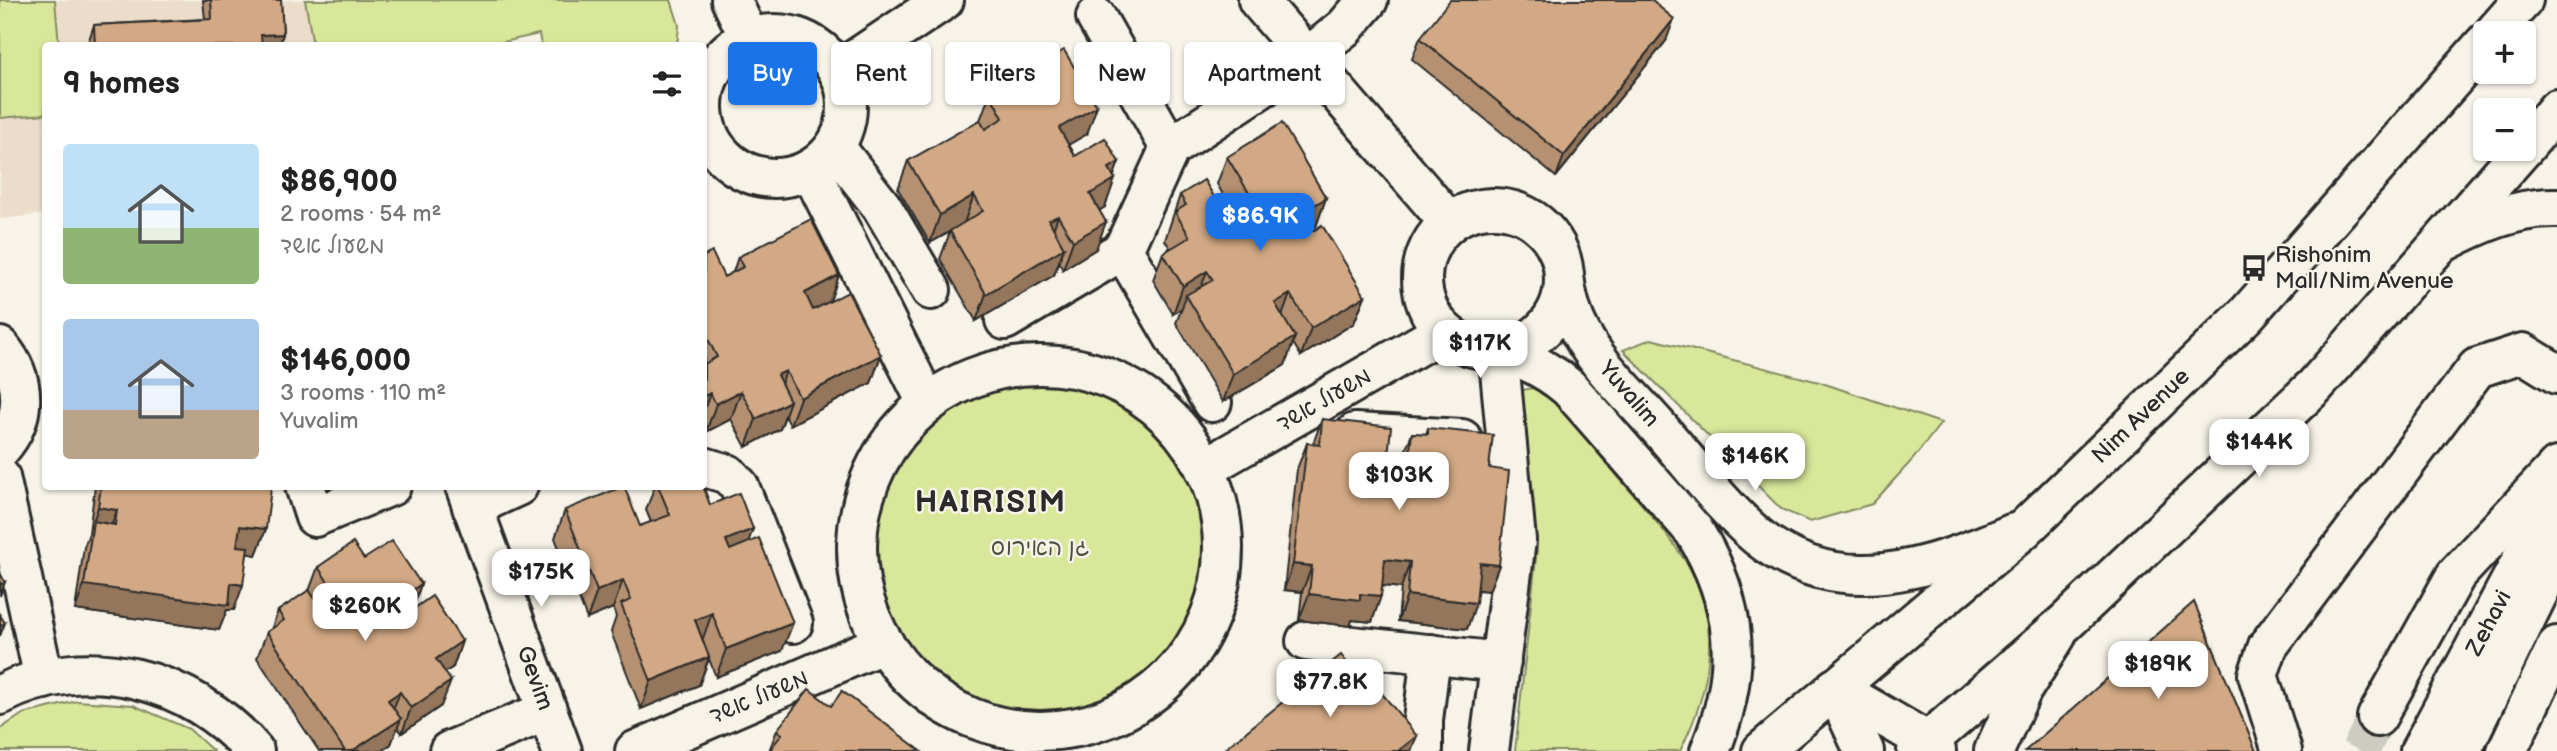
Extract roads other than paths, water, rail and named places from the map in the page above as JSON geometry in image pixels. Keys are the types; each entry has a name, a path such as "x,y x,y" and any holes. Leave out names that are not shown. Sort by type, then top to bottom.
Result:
{"street":[{"path":"731,0 750,39"},
{"path":"881,42 944,0"},
{"path":"1258,0 1293,42"},
{"path":"1327,42 1345,27 1368,0"},
{"path":"2504,21 2521,1"},
{"path":"1096,17 1170,148"},
{"path":"707,86 723,57 750,39 773,34 796,37 816,47 831,63"},
{"name":"Nim Avenue","path":"1762,751 2023,530 2246,315 2473,57"},
{"path":"1345,102 1449,222"},
{"path":"708,144 735,165 755,175 779,178 822,158 844,126 847,105"},
{"path":"1005,320 1123,250 1170,148 1235,105"},
{"path":"2536,133 2557,109"},
{"path":"822,158 882,207 931,290"},
{"path":"822,158 927,403"},
{"path":"1835,688 1927,748 2066,622 2315,386 2512,161"},
{"path":"1479,208 1502,208 1523,214 1549,235 1560,254 1564,276 1561,299 1552,319 1528,342 1499,350 1472,348 1444,331 1430,314 1422,294 1422,271 1428,248 1449,222 1479,208"},
{"path":"2442,243 2474,226 2502,216 2557,208"},
{"path":"1123,250 1212,402"},
{"name":"Yuvalim","path":"1564,276 1575,322 1595,355 1735,515 1780,552 1803,564 1826,571 1875,574 1950,559 2023,530"},
{"name":"משעול אשד","path":"1205,468 1444,331"},
{"path":"1489,751 1516,540 1499,350"},
{"name":"Yuvalim","path":"1499,350 1524,358 1569,388 1694,531 1708,553 1726,601 1733,652 1727,704 1710,751"},
{"path":"2282,751 2258,675 2268,646 2477,368 2523,352 2557,373"},
{"path":"0,449 15,429 19,418 21,361"},
{"path":"1032,364 1052,365 1091,372 1118,382 1143,396 1165,414 1184,435 1212,484 1223,540 1222,570 1215,600 1191,652 1173,674 1152,693 1104,720 1076,728 1047,732 1018,730 988,724 961,714 936,700 905,671 884,643 868,612 860,584 858,525 864,496 874,469 906,422 927,403 976,375 1032,364"},
{"path":"1356,433 1506,442"},
{"path":"2377,717 2456,575 2557,467"},
{"path":"707,468 729,474 739,486 793,623"},
{"path":"0,477 44,679"},
{"path":"306,490 315,517 381,490"},
{"path":"468,497 500,490"},
{"name":"Zehavi","path":"2420,751 2557,495"},
{"name":"Gevim","path":"468,497 553,740"},
{"path":"2461,751 2557,555"},
{"path":"1994,751 2022,690 2066,622"},
{"path":"1306,641 1501,662"},
{"name":"משעול אשד","path":"635,751 884,643"},
{"path":"2507,751 2557,646"},
{"path":"1423,751 1423,720 1432,654"},
{"path":"0,695 44,679 67,675 104,674 140,679 163,686 206,707 254,751"},
{"path":"1835,688 1864,751"},
{"path":"449,751 553,740"}],"tunnel":[{"path":"2360,751 2377,717"}],"place":[{"name":"Rishonim Mall/Nim Avenue","path":"2254,268"}],"district":[{"name":"HAIRISIM","path":"991,503"}],"park label":[{"name":"גן האירוס","path":"1040,548"}]}
